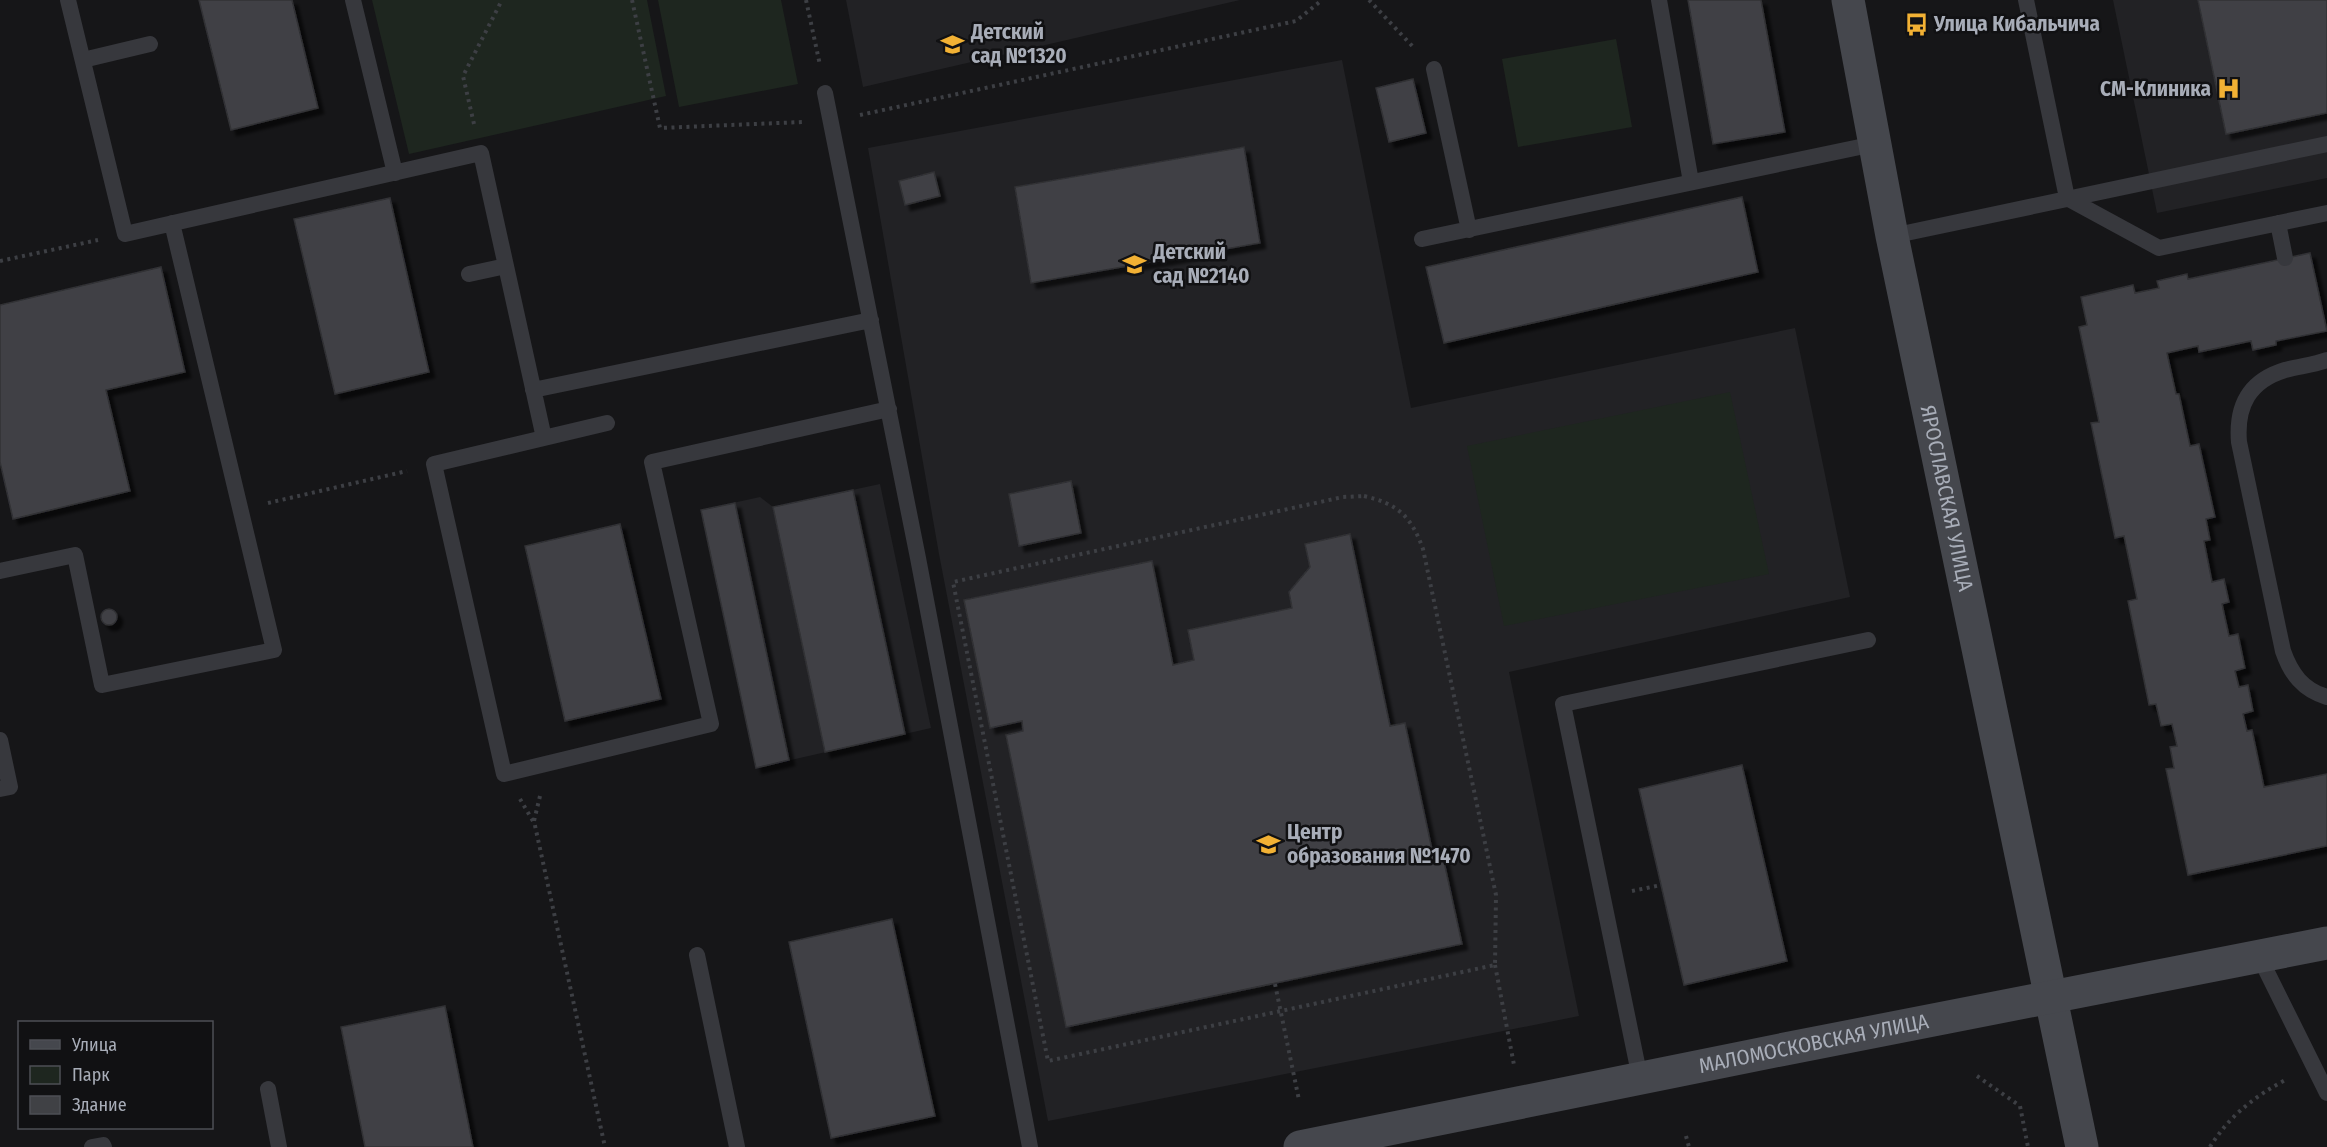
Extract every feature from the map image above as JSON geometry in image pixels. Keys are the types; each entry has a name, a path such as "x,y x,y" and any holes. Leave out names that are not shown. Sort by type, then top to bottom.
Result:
{"street":[{"name":"ЯРОСЛАВСКАЯ УЛИЦА","path":"1848,0 1892,236 2082,1147"},
{"name":"МАЛОМОСКОВСКАЯ УЛИЦА","path":"1300,1147 2327,943"}],"lane":[{"path":"68,0 125,234 481,153 544,438"},
{"path":"353,0 395,173"},
{"path":"1659,0 1692,182"},
{"path":"2026,0 2067,198 2159,248 2327,213"},
{"path":"83,60 150,44"},
{"path":"1434,69 1469,230"},
{"path":"825,93 889,409 1030,1147"},
{"path":"1422,239 1874,144"},
{"path":"1892,236 2327,144"},
{"path":"0,571 75,555 102,685 274,650 172,223"},
{"path":"2278,224 2285,258"},
{"path":"469,274 506,266"},
{"path":"533,390 871,320"},
{"path":"2327,360 2286,369 2268,376 2253,388 2243,404 2238,423 2239,442 2283,651 2289,669 2301,684 2327,697"},
{"path":"608,423 434,465 504,774 711,724 652,462 889,409"},
{"path":"1640,1078 1563,704 1868,640"},
{"path":"0,740 10,787 0,789"},
{"path":"697,955 737,1147"},
{"path":"2259,956 2320,1073 2327,1093"},
{"path":"268,1089 279,1147"},
{"path":"92,1147 104,1145 104,1147"}],"path":[{"path":"481,153 463,75 502,0"},
{"path":"632,0 660,128 831,121 1296,21 1322,0"},
{"path":"807,0 825,93"},
{"path":"1369,0 1434,69"},
{"path":"0,261 125,234"},
{"path":"241,509 434,465"},
{"path":"1495,965 1048,1061 953,582 1343,497 1364,496 1385,501 1403,512 1416,529 1423,549 1496,895 1495,965 1522,1102"},
{"path":"549,763 534,821 604,1147"},
{"path":"1275,984 1299,1101"},
{"path":"2210,1147 2226,1124 2254,1098 2320,1073"},
{"path":"1977,1076 2020,1106 2028,1147"},
{"path":"1686,1136 1689,1147"}],"shaded area":[{"name":"Детский сад №1320","path":"846,0 1240,0 863,87"},
{"name":"СМ-Клиника","path":"2113,0 2327,0 2327,178 2157,213"},
{"name":"Центр образования №1470","path":"1342,60 1411,408 1795,328 1850,597 1509,672 1579,1016 1048,1121 939,554 868,148"},
{"path":"880,484 931,728 756,768 701,510 760,497 773,507"}],"green space":[{"path":"372,0 647,0 666,96 409,154"},
{"path":"658,0 781,0 798,84 679,107"},
{"path":"1616,39 1632,127 1518,147 1502,59"},
{"path":"1730,392 1769,574 1504,626 1467,446"}],"building":[{"path":"199,0 292,0 318,108 231,130"},
{"path":"1688,0 1761,0 1785,132 1713,144"},
{"path":"2198,0 2327,0 2327,113 2226,134"},
{"path":"1413,79 1426,133 1389,142 1376,88"},
{"path":"1244,147 1260,243 1031,283 1015,187"},
{"path":"934,172 940,196 905,205 899,181"},
{"path":"1742,197 1758,272 1444,343 1426,267"},
{"path":"390,198 429,372 335,394 294,219"},
{"path":"2310,253 2327,331 2276,341 2276,345 2253,350 2251,341 2199,352 2198,346 2167,353 2176,394 2179,394 2190,446 2199,444 2215,517 2206,519 2210,540 2204,541 2212,582 2224,579 2229,602 2222,604 2229,636 2238,634 2245,668 2235,671 2239,687 2248,685 2253,711 2243,714 2247,731 2252,730 2264,787 2327,774 2327,846 2188,875 2166,769 2174,768 2170,747 2177,746 2172,724 2161,726 2156,704 2149,705 2128,601 2137,599 2124,536 2115,538 2091,423 2099,422 2079,327 2087,325 2081,297 2133,285 2135,293 2159,288 2157,281 2187,274 2188,279"},
{"path":"161,267 185,372 106,390 130,491 13,519 0,462 0,305"},
{"path":"1071,481 1081,533 1019,546 1009,494"},
{"path":"853,490 905,734 825,752 773,507"},
{"path":"735,503 789,760 756,768 701,510"},
{"path":"620,524 661,699 565,721 525,546"},
{"path":"1350,534 1390,726 1405,723 1434,859 1443,857 1462,944 1066,1027 1006,735 1023,731 1022,721 990,728 964,600 1152,561 1173,665 1194,660 1188,630 1292,608 1289,592 1310,567 1305,544"},
{"path":"109,609 115,611 117,617 115,623 109,625 103,623 101,617 103,611"},
{"path":"1742,765 1787,961 1684,985 1639,789"},
{"path":"892,919 935,1116 831,1138 789,942"},
{"path":"445,1006 473,1147 365,1147 341,1027"}],"place":[{"name":"Улица Кибальчича","path":"1916,24"},
{"name":"Детский сад №1320","path":"953,44"},
{"name":"СМ-Клиника","path":"2229,89"},
{"name":"Детский сад №2140","path":"1135,264"},
{"name":"Центр образования №1470","path":"1269,844"}]}
